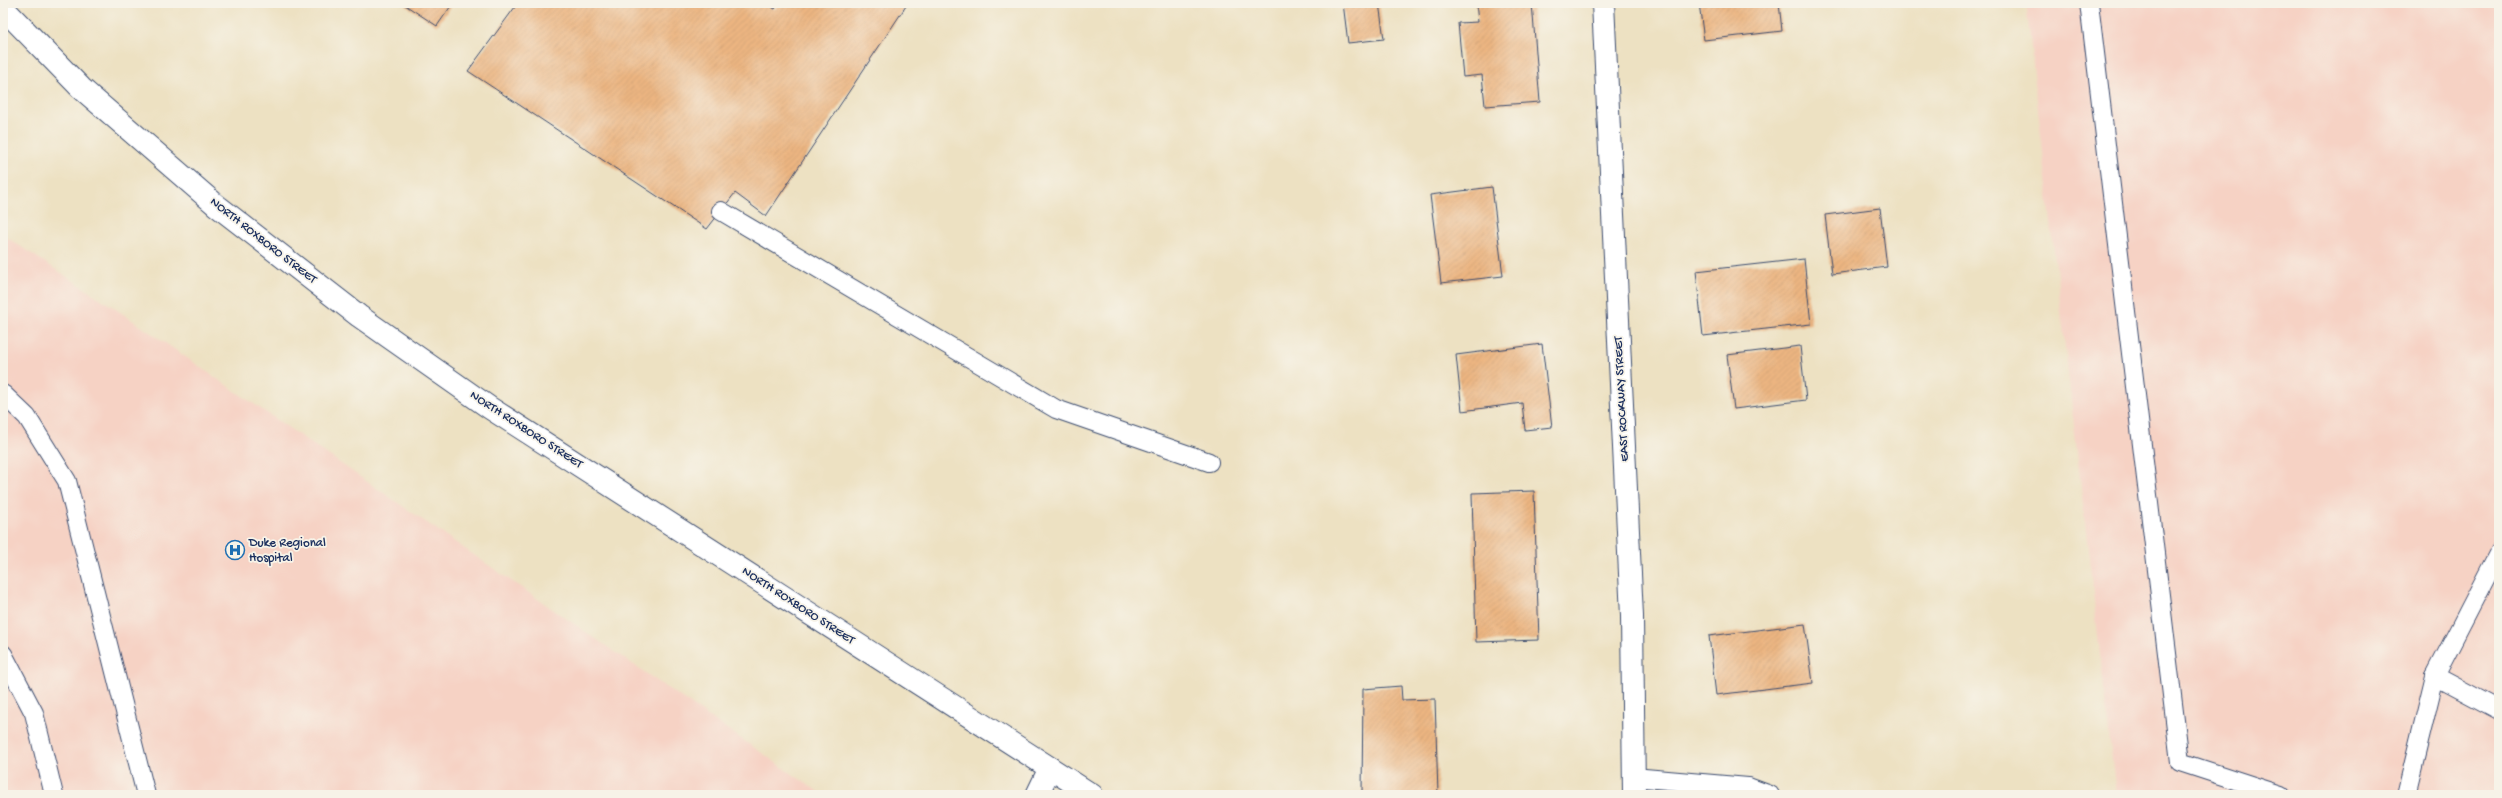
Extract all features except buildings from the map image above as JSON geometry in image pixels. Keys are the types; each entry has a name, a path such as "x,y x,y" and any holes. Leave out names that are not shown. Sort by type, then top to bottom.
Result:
{"main road":[{"name":"EAST ROCKWAY STREET","path":"1603,3 1632,608 1634,786"},
{"name":"NORTH ROXBORO STREET","path":"3,8 82,88 216,205 359,316 496,412 1092,795"},
{"path":"1037,795 1050,768"}],"lane":[{"path":"2089,3 2180,762 2281,795"},
{"path":"721,211 1056,409 1210,462"},
{"path":"3,394 27,417 67,481 146,795"},
{"path":"2406,795 2435,676 2499,552"},
{"path":"3,654 34,713 54,795"},
{"path":"2435,676 2499,710"},
{"path":"1634,786 1748,791 1770,795"}],"shaded area":[{"path":"2026,3 2499,3 2499,795 2116,795"},
{"name":"Duke Regional Hospital","path":"3,235 110,305 823,795 3,795"}],"place":[{"name":"Duke Regional Hospital","path":"235,550"}]}
